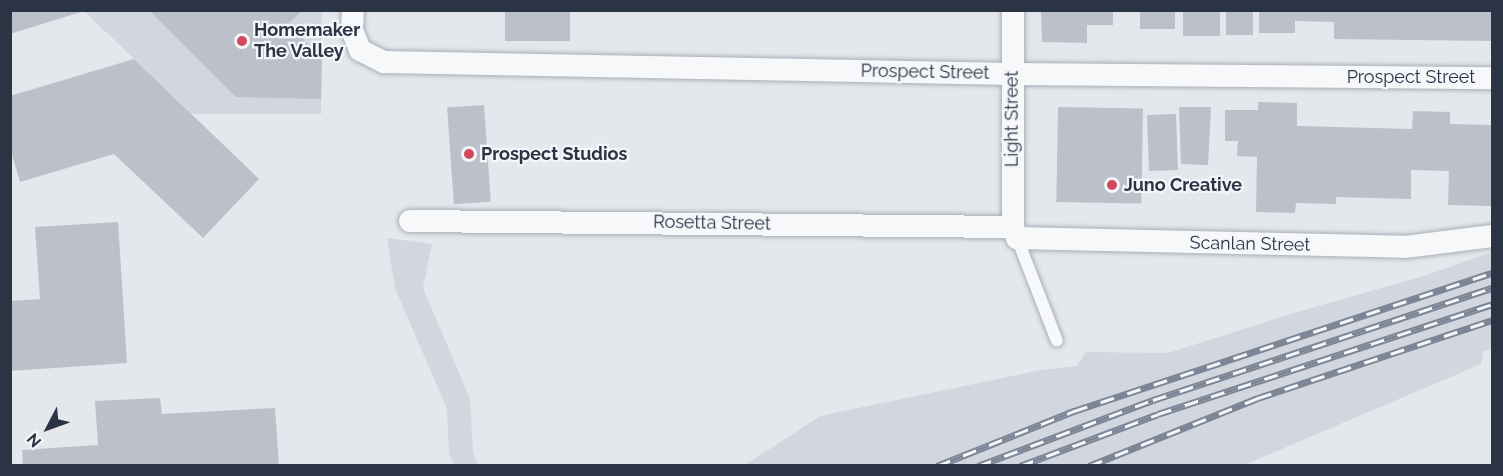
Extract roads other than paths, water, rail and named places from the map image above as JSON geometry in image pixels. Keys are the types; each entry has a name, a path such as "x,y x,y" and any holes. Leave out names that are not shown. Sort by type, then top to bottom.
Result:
{"street":[{"name":"Prospect Street","path":"353,10 352,30 360,51 384,62 1012,74 1492,78"},
{"name":"Light Street","path":"1013,10 1015,233"},
{"name":"Rosetta Street","path":"410,221 1015,233"},
{"name":"Scanlan Street","path":"1015,233 1405,248 1492,236"}],"lane":[{"path":"1015,233 1057,341"}],"railway":[{"path":"937,466 1074,411 1492,273"},
{"path":"978,466 1153,400 1492,288"},
{"path":"1020,466 1158,414 1492,304"},
{"path":"1089,466 1258,398 1492,320"}],"place":[{"name":"Homemaker The Valley","path":"242,41"},
{"name":"Prospect Studios","path":"469,154"},
{"name":"Juno Creative","path":"1112,185"}]}
